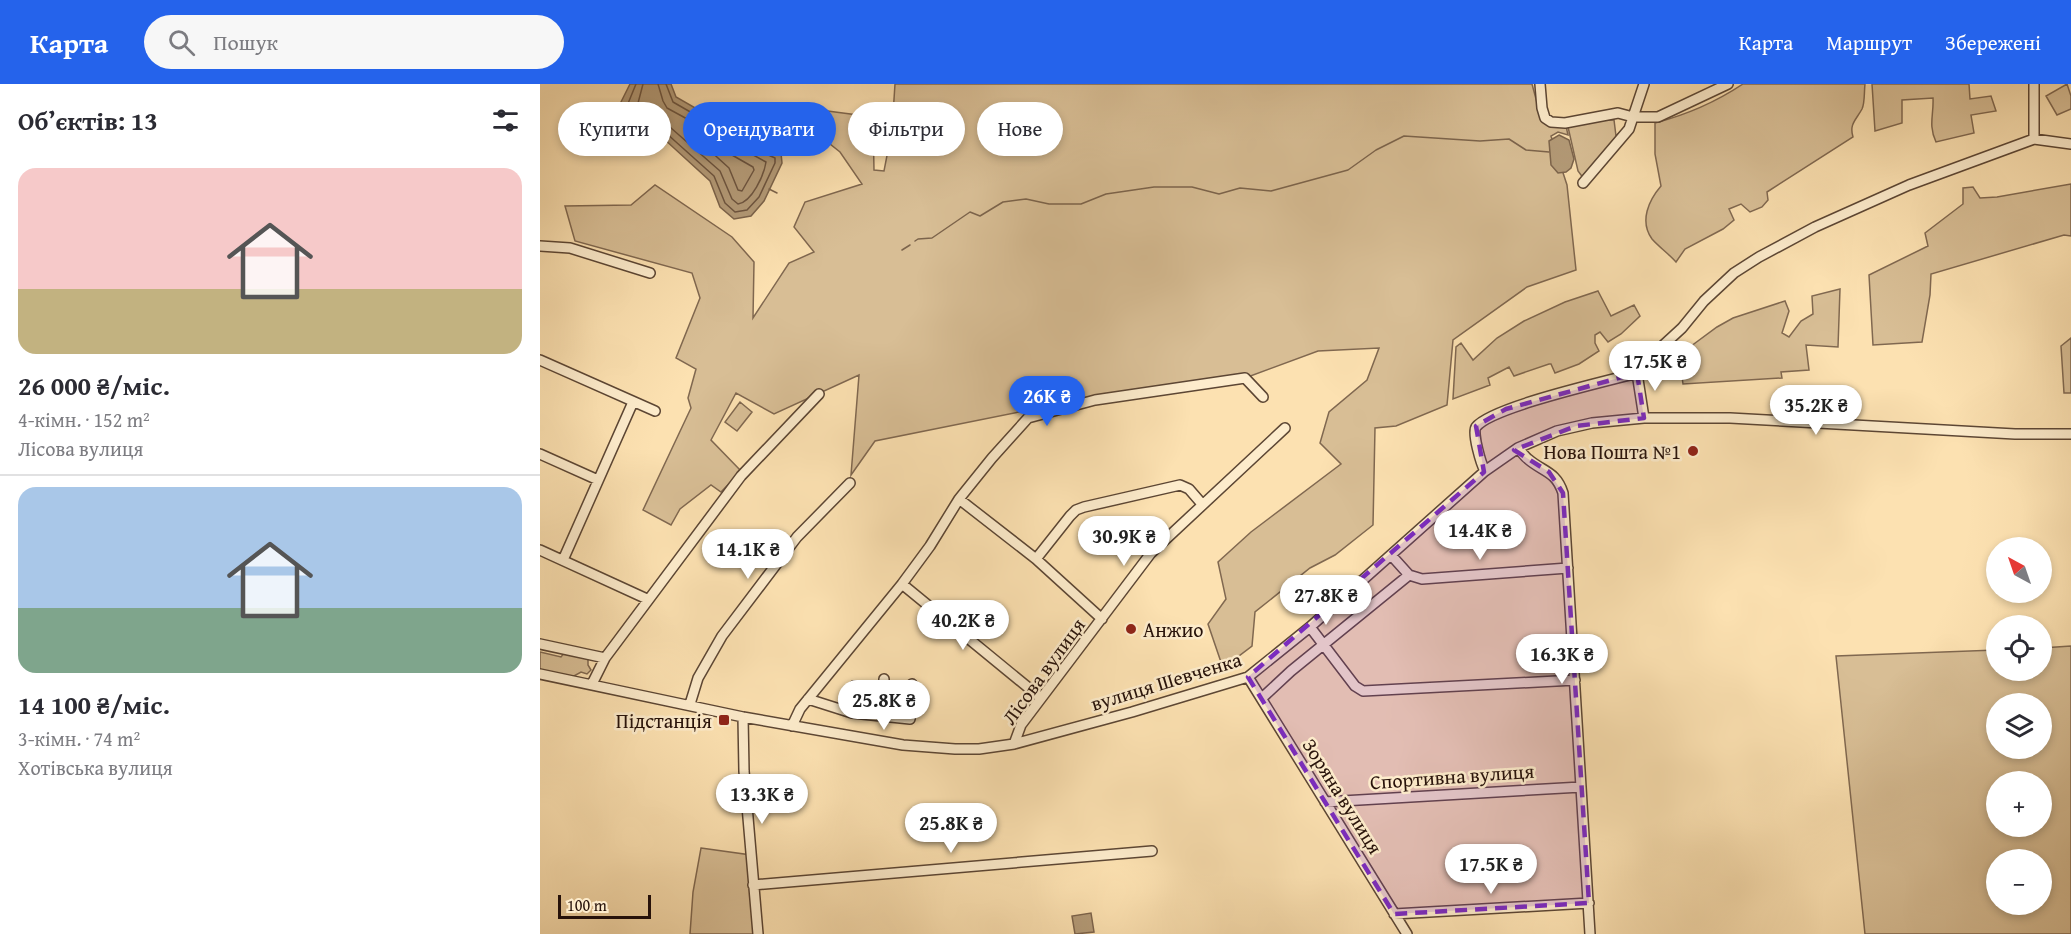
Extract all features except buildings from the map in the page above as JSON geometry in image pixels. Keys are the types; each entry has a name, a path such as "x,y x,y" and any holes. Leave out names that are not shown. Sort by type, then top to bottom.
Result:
{"street":[{"path":"1540,84 1545,118 1551,122 1565,123 1618,113 1633,117 1658,117 1728,84"},
{"path":"1583,183 1629,129 1644,84"},
{"path":"2034,84 2034,140"},
{"path":"1485,471 1474,432 1476,426 1506,409 1637,373 1645,362 1682,328 1704,301 1734,273 1759,257 1815,226 1898,189 2034,140 2071,144"},
{"path":"540,246 570,248 650,273"},
{"path":"540,360 655,411"},
{"path":"1637,373 1644,418"},
{"path":"792,726 800,709 902,584 930,546 959,500 1028,418 1095,400 1245,378 1263,397"},
{"path":"592,684 605,658 647,599 741,476 819,394"},
{"path":"563,560 633,402"},
{"name":"вулиця Шевченка","path":"540,674 743,717 922,747 979,748 1014,744 1248,677 1310,627 1485,471 1518,448 1538,438 1576,426 1644,418 1730,418 2015,434 2071,434"},
{"name":"Лісова вулиця","path":"1014,744 1021,725 1151,553 1285,428"},
{"path":"1518,448 1527,459 1549,472 1563,493 1590,934"},
{"path":"540,454 598,480"},
{"path":"690,704 698,678 722,636 797,537 850,483"},
{"path":"1036,559 1070,516 1076,510 1084,507 1180,485 1190,489 1202,504"},
{"name":"Лісова вулиця","path":"959,500 1036,559 1102,619"},
{"path":"540,550 647,599"},
{"path":"1390,555 1409,575 1422,579 1568,568"},
{"path":"1262,698 1283,677 1409,575"},
{"path":"902,584 1041,698"},
{"path":"1310,627 1355,686 1363,691 1575,680"},
{"path":"540,644 605,658"},
{"name":"Зоряна вулиця","path":"1248,677 1407,934"},
{"path":"882,717 884,679"},
{"path":"808,699 852,713 910,719 912,684"},
{"path":"852,713 854,686"},
{"path":"743,717 744,771 758,934"},
{"name":"Спортивна вулиця","path":"1325,802 1581,787"},
{"path":"753,885 1152,851"},
{"path":"1394,914 1589,903"}],"highlighted area":[{"path":"1637,373 1644,418 1576,426 1514,450 1549,472 1563,493 1589,903 1394,914 1248,677 1484,472 1476,426 1506,409"}],"shaded area":[{"path":"895,84 1532,84 1540,114 1566,126 1568,135 1558,132 1551,136 1567,185 1576,270 1527,287 1453,340 1447,405 1396,426 1375,428 1373,525 1335,555 1310,568 1255,612 1252,646 1223,668 1208,624 1226,599 1218,562 1251,532 1341,464 1320,443 1329,412 1367,380 1379,348 1318,351 1245,378 1103,395 875,441 851,475 859,375 774,414 736,393 711,440 741,471 721,492 711,485 680,509 671,525 643,510 691,408 688,398 696,369 676,358 700,298 692,273 575,241 565,206 631,205 655,185 732,237 754,262 753,318 789,263 814,252 794,227 805,202 862,184 836,149 836,112 848,114 848,156 874,156 874,170 884,171 887,156 965,156 965,102 894,102"},
{"path":"1743,84 1865,84 1864,104 1853,125 1853,137 1767,192 1768,200 1762,207 1750,212 1741,204 1729,209 1734,220 1723,229 1685,249 1676,262 1652,239 1646,225 1649,204 1661,186 1655,154 1655,123 1700,107"},
{"path":"1872,84 1969,84 1970,99 1991,96 1996,111 1971,115 1974,133 1936,142 1932,125 1933,98 1902,100 1902,123 1875,131"},
{"path":"2067,84 2071,96 2071,109 2057,115 2046,96"},
{"path":"1591,120 1614,120 1616,136 1627,128 1584,179 1578,171 1568,127"},
{"path":"2071,184 2071,236 2064,235 1931,274 1922,342 1873,345 1869,275 1928,246 1925,233 1963,204 1963,188 1973,187 1980,198"},
{"path":"1840,289 1838,347 1806,345 1809,370 1781,372 1782,378 1683,384 1679,355 1717,327 1733,318 1785,301 1789,311 1782,333 1789,337 1801,321 1813,314 1812,296"},
{"path":"1598,291 1611,316 1634,305 1640,316 1621,334 1608,342 1600,332 1595,335 1595,343 1599,351 1579,364 1555,373 1549,364 1514,376 1509,367 1488,378 1490,385 1453,399 1456,347 1461,343 1473,360 1497,338 1524,321 1565,302"},
{"path":"2071,338 2071,393 2064,393 2061,346"},
{"path":"740,402 752,412 737,431 725,422"},
{"path":"2071,646 2071,934 1865,934 1836,656 1986,650 1986,681 2052,681 2052,647"},
{"path":"540,652 561,657 565,652 585,655 591,670 587,674 581,672 574,676 540,671"},
{"path":"701,848 751,855 758,934 690,934 693,892"}],"water":[{"path":"630,84 671,84 676,97 685,102 683,156 781,156 782,163 764,201 751,216 734,219 720,207 710,181 671,145 671,102 621,102"},
{"path":"1559,135 1569,140 1574,159 1571,168 1566,172 1558,173 1551,165 1549,141"},
{"path":"1091,913 1094,932 1075,934 1072,916"}],"waterway":[{"path":"915,241 932,238 970,212 980,216 1003,202 1026,199 1049,204 1081,204 1106,194 1154,187 1192,187 1219,194 1240,188 1271,191 1348,170 1376,150 1404,136 1480,141 1509,139 1526,150 1549,152"},
{"path":"769,189 777,193"},
{"path":"902,250 910,245"}],"place":[{"name":"Нова Пошта №1","path":"1693,451"},
{"name":"Анжио","path":"1131,629"},
{"name":"Підстанція","path":"724,720"}]}
